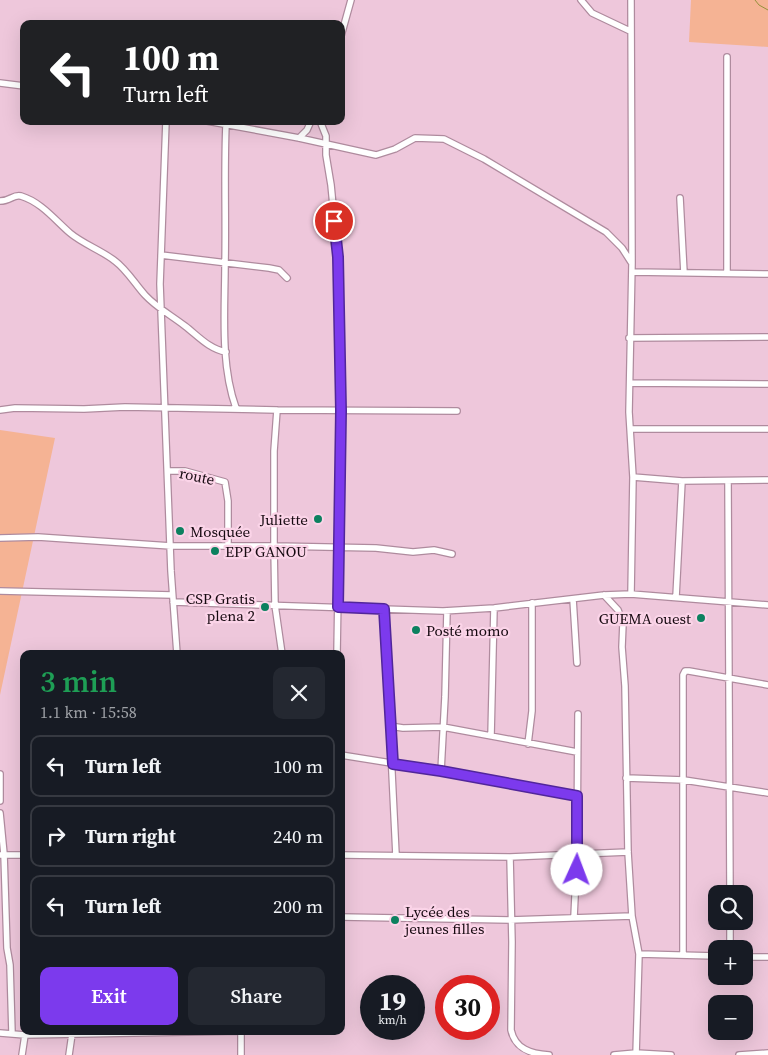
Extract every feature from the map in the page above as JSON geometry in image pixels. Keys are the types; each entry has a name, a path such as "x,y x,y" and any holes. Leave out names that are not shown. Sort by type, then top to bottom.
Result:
{"street":[{"path":"345,22 351,0"},
{"path":"581,0 592,13 630,31"},
{"path":"631,0 632,272 629,338 630,429 633,477 631,594"},
{"path":"726,273 727,57"},
{"path":"0,83 20,86"},
{"path":"166,125 161,310 172,595 177,650"},
{"path":"236,408 229,386 226,352 224,188 226,125 379,155 415,138 444,139 498,167 606,232 622,248 632,263"},
{"path":"299,138 309,125"},
{"path":"322,125 326,136 325,143 338,257 341,411 337,650"},
{"path":"0,201 8,201 14,196 19,195 46,211 71,234 116,261 146,296 161,310 183,324 208,345 226,352"},
{"path":"680,198 684,273"},
{"path":"161,255 279,270 287,278"},
{"path":"632,272 768,274"},
{"path":"629,338 768,337"},
{"path":"630,383 768,384"},
{"path":"0,410 15,408 236,408 341,411 457,410"},
{"path":"277,410 274,451 275,605 281,650"},
{"path":"630,429 768,429"},
{"name":"route","path":"168,471 185,471 225,482 228,501 228,542"},
{"path":"633,477 682,481 768,480"},
{"path":"676,597 682,481"},
{"path":"728,481 730,885"},
{"path":"0,538 38,537 170,546 376,548 413,552 434,550 452,554"},
{"path":"0,591 172,595"},
{"path":"173,602 447,611 631,594 768,605"},
{"path":"604,595 618,610 623,623 622,646 625,686 628,852 632,916 639,954 636,1054"},
{"path":"573,599 577,663"},
{"path":"528,744 532,711 532,603"},
{"path":"491,736 494,608"},
{"path":"384,609 396,855"},
{"path":"441,771 447,611"},
{"path":"683,955 683,675 685,671 689,671 768,685"},
{"path":"574,917 577,855 578,714"},
{"path":"390,726 403,728 443,727 577,752"},
{"path":"345,756 577,796"},
{"path":"0,774 0,801"},
{"path":"626,778 684,780 768,794"},
{"path":"0,813 3,948 10,964 12,1033"},
{"path":"345,855 510,857 628,852"},
{"path":"2,855 20,855"},
{"path":"510,857 512,942 511,1030 513,1039 518,1046 539,1055 549,1055"},
{"path":"345,917 510,920 632,916"},
{"path":"639,954 708,956"},
{"path":"753,957 768,957"},
{"path":"0,1032 20,1034"},
{"path":"22,1055 25,1035"},
{"path":"69,1055 72,1035"},
{"path":"241,1035 241,1055"},
{"path":"739,1055 768,1053"},
{"path":"614,1055 671,1055"}],"shaded area":[{"path":"691,0 768,0 768,47 689,42"},
{"path":"0,430 55,438 0,695"}],"waterway":[{"path":"755,0 759,5 768,10"}],"place":[{"name":"Juliette","path":"318,519"},
{"name":"Mosquée","path":"180,531"},
{"name":"EPP GANOU","path":"215,551"},
{"name":"CSP Gratis plena 2","path":"265,607"},
{"name":"GUEMA ouest","path":"701,618"},
{"name":"Posté momo","path":"416,630"},
{"name":"Lycée des jeunes filles","path":"395,920"}],"route":[{"path":"334,221 338,257 341,411 338,607 384,609 393,764 577,796 577,870"}]}
